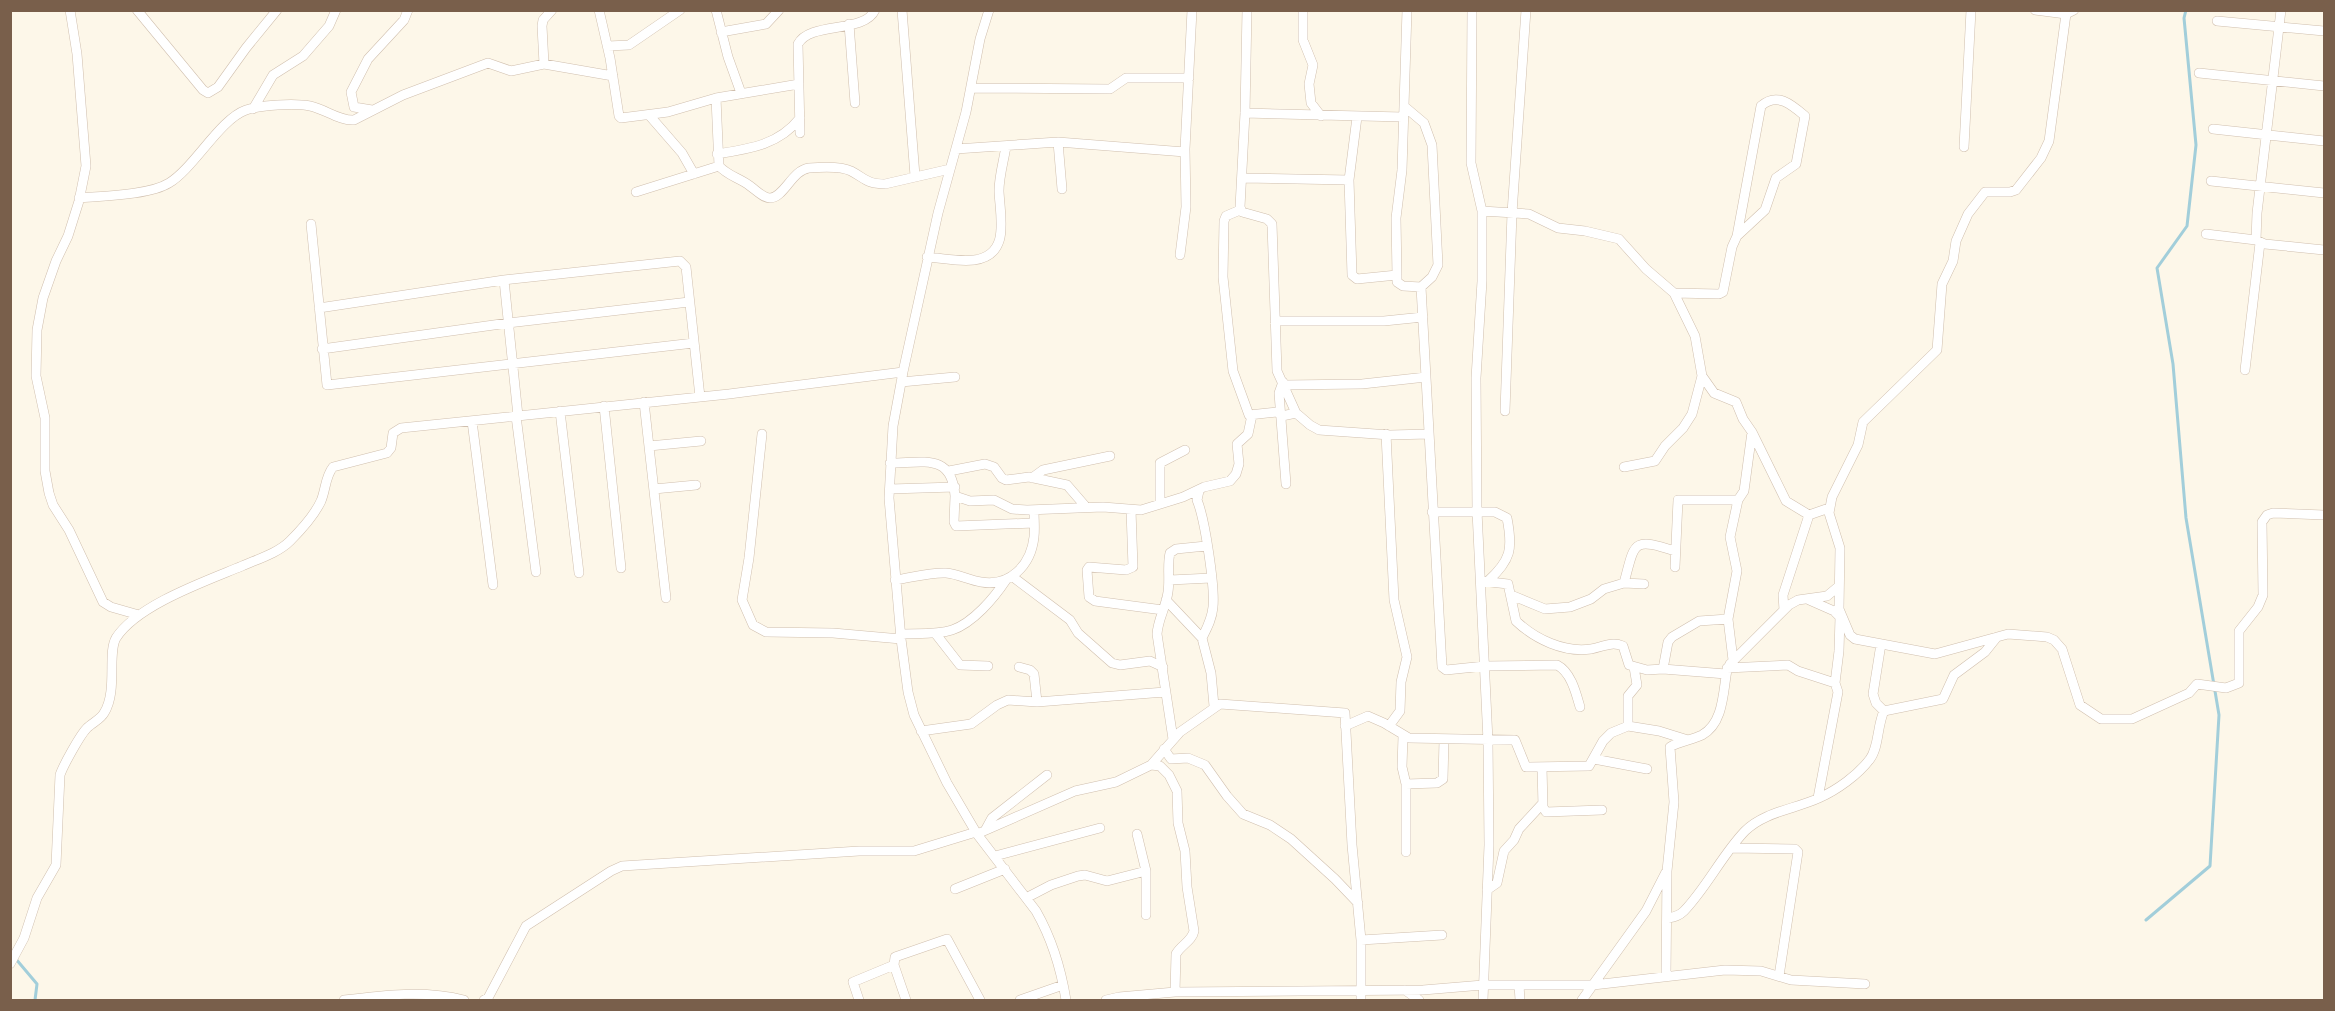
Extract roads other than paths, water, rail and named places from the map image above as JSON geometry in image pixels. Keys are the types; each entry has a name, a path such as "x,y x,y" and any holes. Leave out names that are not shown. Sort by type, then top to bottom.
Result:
{"street":[{"path":"70,10 77,54 86,166 68,236 43,298 38,330 36,376 45,418 45,471 53,505 69,530 103,602 111,607 139,615"},
{"path":"137,10 203,90 208,93 218,87 277,10"},
{"path":"253,109 272,77 303,56 330,25 336,10"},
{"path":"372,110 354,107 351,92 368,59 404,20 408,10"},
{"path":"544,64 542,26 543,20 552,10"},
{"path":"599,10 608,46 619,116 626,119 668,112 716,98 799,84"},
{"path":"608,46 629,45 680,10"},
{"path":"721,32 766,24 779,10"},
{"path":"800,133 798,44 801,38 808,34 868,19 873,16 875,10"},
{"path":"902,10 915,176"},
{"path":"989,10 956,149 927,257 893,426 890,489 895,580 908,692 921,731 946,783 994,856 1036,911 1049,937 1066,1000"},
{"path":"1180,255 1186,207 1185,152 1192,10"},
{"path":"1240,210 1243,178 1247,10"},
{"path":"1303,10 1303,40 1313,65 1309,84 1311,103 1321,116"},
{"path":"1245,113 1357,117 1404,112 1424,123 1433,148 1438,265 1434,275 1421,287 1400,285 1397,282 1396,212 1402,170 1404,112 1407,10"},
{"path":"1472,10 1471,163 1482,211 1482,281 1476,378 1477,511 1484,581 1488,741 1489,845 1483,1000"},
{"path":"1505,411 1512,213 1526,10"},
{"path":"1964,147 1971,10"},
{"path":"1818,798 1838,692 1835,683 1839,651 1840,548 1829,508 1833,494 1858,445 1863,422 1937,351 1942,284 1953,261 1956,242 1969,212 1985,192 2016,190 2041,158 2049,141 2070,12 2036,10"},
{"path":"2245,370 2258,241 2260,186 2281,10"},
{"path":"716,11 728,57 741,93"},
{"path":"2217,21 2325,31"},
{"path":"849,24 855,103"},
{"path":"79,198 161,188 176,178 226,124 243,111 273,106 308,106 350,120 403,95 488,63 514,71 544,64 613,76"},
{"path":"2199,74 2324,86"},
{"path":"971,88 1110,89 1126,78 1188,78"},
{"path":"716,98 719,166 726,174 747,184 766,198 778,195 799,172 808,168 850,171 866,182 875,184 950,169"},
{"path":"1674,293 1719,294 1723,292 1732,247 1737,236 1761,106 1775,99 1783,99 1805,116 1797,162 1776,178 1765,210 1737,236"},
{"path":"650,115 682,153 694,174"},
{"path":"1357,117 1349,180 1352,276 1357,279 1397,275"},
{"path":"717,154 752,149 775,140 790,131 800,118"},
{"path":"2213,129 2325,141"},
{"path":"956,149 1058,142 1185,152"},
{"path":"1058,142 1062,189"},
{"path":"927,257 975,260 995,248 1002,237 999,190 1006,146"},
{"path":"636,192 719,166"},
{"path":"1243,178 1349,180"},
{"path":"2211,181 2325,193"},
{"path":"1282,416 1277,412 1252,415 1248,413 1234,375 1223,277 1225,218 1240,210 1267,219 1272,224 1277,370 1296,413 1310,425 1322,430 1429,434"},
{"path":"1482,211 1529,214 1558,228 1585,231 1619,239 1646,270 1674,293 1695,336 1702,376 1692,414 1683,428 1665,446 1657,460 1624,466"},
{"path":"311,224 325,383 329,386 694,343"},
{"path":"2206,234 2325,250"},
{"path":"319,308 504,280 680,261 686,267 699,397"},
{"path":"504,280 517,416 536,572"},
{"path":"1421,287 1442,668 1560,666 1574,687 1580,707"},
{"path":"322,349 689,302"},
{"path":"1275,321 1384,321 1423,317"},
{"path":"10,964 24,938 37,898 56,865 62,767 86,729 104,714 113,679 112,646 117,637 139,615 202,582 263,557 289,542 320,502 333,467 387,453 391,448 393,433 401,428 699,397 903,372"},
{"path":"1702,376 1714,393 1736,402 1786,501 1809,515"},
{"path":"901,382 955,377"},
{"path":"1284,384 1362,384 1426,377"},
{"path":"1284,384 1279,393 1286,484"},
{"path":"644,402 666,598"},
{"path":"604,406 621,568"},
{"path":"560,411 579,573"},
{"path":"1282,416 1296,413"},
{"path":"890,489 955,492 970,501 994,500 1012,508 1034,510 1116,507 1141,510 1199,491 1204,487 1230,481 1236,474 1239,464 1238,444 1248,434 1252,415"},
{"path":"472,421 493,585"},
{"path":"1666,976 1668,918 1666,871 1674,802 1670,750 1672,745 1706,732 1719,714 1729,667 1728,619 1737,571 1730,537 1738,500 1744,491 1752,432"},
{"path":"762,434 749,558 742,600 753,625 766,632 901,637 935,633 961,626 1023,568 1034,538 1034,510"},
{"path":"1386,434 1394,600 1407,657 1401,682 1400,711 1389,726"},
{"path":"649,446 701,441"},
{"path":"1160,504 1160,463 1185,450"},
{"path":"1032,478 1043,470 1110,456"},
{"path":"890,463 936,462 945,466 949,471 955,492 954,522 956,526 1034,523"},
{"path":"949,471 985,465 994,467 1006,480 1032,478 1066,485 1086,507"},
{"path":"654,489 696,485"},
{"path":"1199,491 1197,500 1211,578 1213,609 1202,638"},
{"path":"1675,567 1678,500 1738,500"},
{"path":"1809,515 1829,508"},
{"path":"1131,510 1133,567 1126,570 1089,567 1087,570 1089,597 1095,601 1163,610"},
{"path":"1432,512 1498,512 1506,516 1510,544 1506,563 1484,581"},
{"path":"1806,599 1840,616 1852,638 1938,654 2015,634 2047,636 2062,649 2080,705 2101,719 2132,719 2189,693 2199,683 2229,688 2237,685 2240,680 2239,631 2262,601 2262,522 2267,515 2273,513 2325,515"},
{"path":"1784,609 1783,595 1809,515"},
{"path":"1624,583 1633,550 1637,545 1650,543 1675,551"},
{"path":"1173,739 1157,634 1170,580 1168,560 1172,551 1206,546"},
{"path":"895,580 942,573 982,582 1010,578 1070,620 1078,633 1112,663 1120,665 1150,661 1163,667"},
{"path":"1170,580 1211,578"},
{"path":"1484,581 1506,583 1516,621 1546,643 1589,649 1614,643 1623,646 1628,664 1647,670 1788,665 1798,671 1835,683"},
{"path":"1511,595 1541,609 1568,607 1591,598 1604,589 1624,583 1644,584"},
{"path":"1729,667 1784,609 1795,601 1827,596 1839,586"},
{"path":"1167,600 1202,638 1211,673 1214,706"},
{"path":"1663,669 1667,645 1672,637 1699,621 1728,619"},
{"path":"935,633 960,664 988,666"},
{"path":"1884,711 1943,699 1947,695 1954,675 1985,652 1997,637"},
{"path":"1881,644 1873,694 1876,703 1884,711"},
{"path":"1628,726 1628,696 1637,685 1634,667"},
{"path":"1019,668 1030,670 1034,674 1037,702"},
{"path":"921,731 971,724 1008,700 1037,702 1165,692"},
{"path":"484,1000 488,998 526,926 622,866 859,851 914,851 979,832 1075,791 1116,782 1151,765 1173,739 1214,706 1220,704 1345,713 1361,940 1361,995"},
{"path":"1668,918 1684,910 1745,831 1759,821 1818,798 1845,783 1870,758 1884,711"},
{"path":"1345,726 1365,716 1409,738 1515,740 1526,766 1542,767 1590,765 1602,743 1610,734 1628,726 1659,731 1688,740"},
{"path":"1403,736 1402,767 1406,784 1406,852"},
{"path":"1406,784 1437,783 1443,779 1444,740"},
{"path":"1164,749 1171,759 1169,775"},
{"path":"1171,759 1188,758 1204,765 1243,814 1270,825 1291,839 1358,903"},
{"path":"1594,759 1647,769"},
{"path":"1151,765 1160,766 1169,775 1177,791 1178,823 1185,850 1187,887 1194,932 1176,954 1175,992"},
{"path":"1542,767 1544,810 1549,812 1602,810"},
{"path":"979,832 992,818 1047,776"},
{"path":"1487,890 1497,883 1504,851 1519,829 1543,803"},
{"path":"994,856 1100,828"},
{"path":"1137,834 1146,871 1146,915"},
{"path":"1732,848 1795,849 1798,852 1779,976"},
{"path":"955,889 1005,869"},
{"path":"1026,898 1051,885 1078,876 1085,875 1107,881 1146,871"},
{"path":"1582,1000 1646,911 1666,871"},
{"path":"1361,940 1442,935"},
{"path":"906,1000 894,965 895,957 947,939 980,1000"},
{"path":"859,1000 853,982 894,965"},
{"path":"1106,1000 1175,992 1291,989 1361,995 1482,985 1593,985 1725,970 1758,970 1791,980 1865,984"},
{"path":"1020,1000 1063,985"},
{"path":"1519,985 1520,1000"},
{"path":"1290,1000 1291,989"},
{"path":"1406,990 1419,1000"},
{"path":"344,1000 382,995 426,994 464,1000"}],"waterway":[{"path":"2146,920 2210,866 2219,715 2186,518 2173,364 2157,268 2187,226 2196,145 2184,18 2186,10"},
{"path":"10,952 37,984 35,1000"}]}
